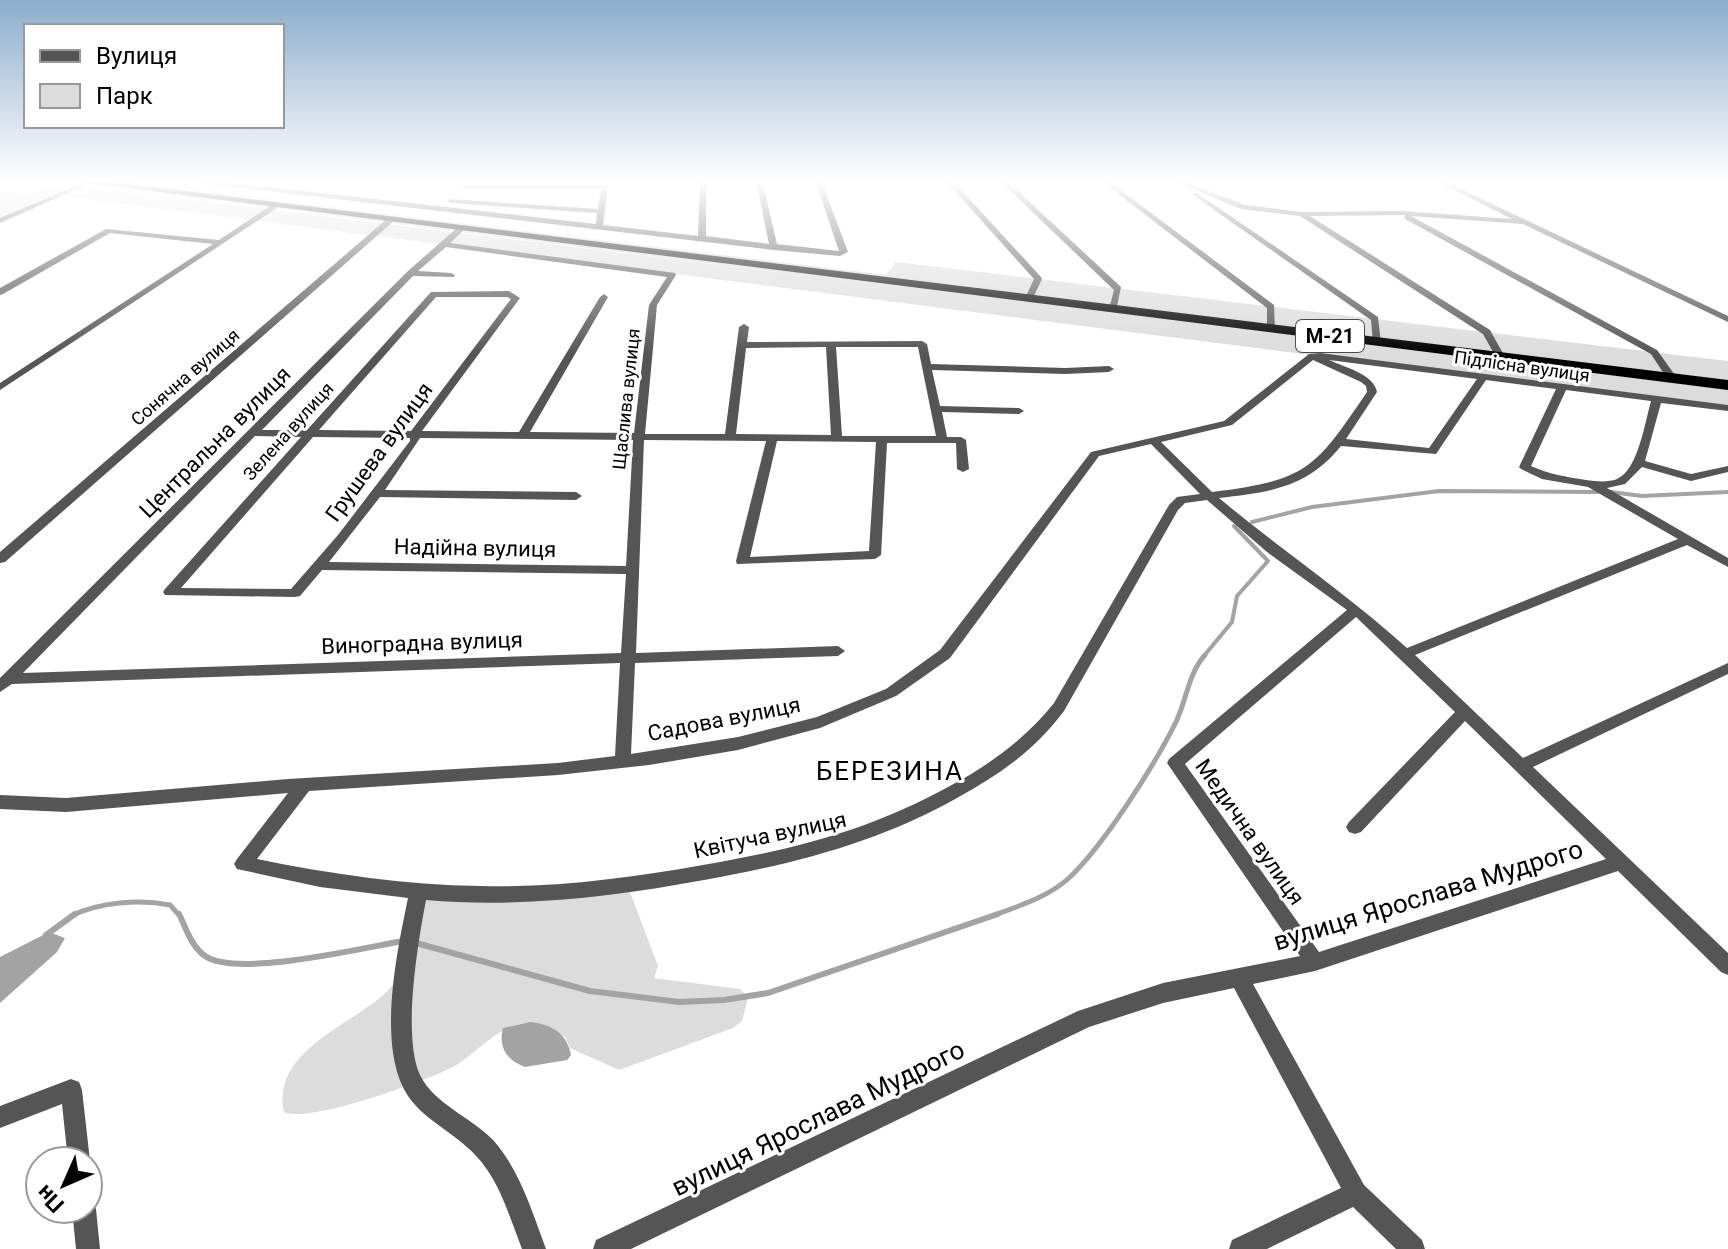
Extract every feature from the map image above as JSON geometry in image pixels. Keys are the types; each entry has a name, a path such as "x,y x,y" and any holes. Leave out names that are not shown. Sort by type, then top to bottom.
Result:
{"highway":[{"name":"М-21","path":"537,238 1728,385"}],"street":[{"path":"0,292 96,238"},
{"path":"181,238 217,242"},
{"path":"0,387 223,238"},
{"name":"Сонячна вулиця","path":"0,559 370,238"},
{"name":"Центральна вулиця","path":"4,683 411,273 450,238"},
{"path":"688,238 830,255 844,252 839,238"},
{"path":"772,238 774,248"},
{"path":"1001,238 1038,279 1029,298"},
{"path":"1064,238 1118,289 1113,309"},
{"path":"1180,238 1271,307 1272,329"},
{"path":"1256,238 1375,319 1378,342"},
{"path":"1340,238 1487,332 1500,357"},
{"path":"1448,238 1654,352 1672,378"},
{"path":"1561,238 1728,319"},
{"name":"Щаслива вулиця","path":"444,244 672,275 653,305 639,436 630,570 623,761"},
{"path":"411,273 451,275"},
{"name":"Зелена вулиця","path":"170,592 434,294"},
{"name":"Грушева вулиця","path":"170,592 295,593 320,566 378,493 415,441 415,433 516,298 509,294 434,294"},
{"path":"524,433 604,297"},
{"path":"730,438 744,327"},
{"path":"1307,333 1312,356"},
{"path":"742,345 922,344 942,439"},
{"path":"831,345 837,438"},
{"name":"Підлісна вулиця","path":"1312,356 1728,408"},
{"name":"Садова вулиця","path":"0,802 66,805 623,761 729,744 826,722 922,674 958,639 1095,454 1228,423 1312,356"},
{"name":"Квітуча вулиця","path":"304,785 243,864 306,879 418,892 555,893 689,875 818,851 857,840 921,811 1006,762 1037,737 1059,707 1173,508 1181,500 1297,478 1313,469 1338,442 1372,392 1371,385 1312,356"},
{"path":"926,367 1065,371 1109,369"},
{"path":"1338,442 1432,452 1483,377"},
{"path":"1562,387 1525,467 1546,477 1591,484 1612,486 1631,478 1639,463 1657,400"},
{"path":"935,409 1019,411"},
{"path":"251,433 942,439 961,440 963,469"},
{"path":"772,438 742,561 875,555 882,439"},
{"path":"1154,441 1209,496 1272,549 1356,610 1521,766 1728,668"},
{"path":"1639,463 1691,478 1728,469"},
{"path":"1591,484 1728,563"},
{"path":"378,493 576,496"},
{"path":"1405,654 1687,540"},
{"name":"Надійна вулиця","path":"320,566 630,570"},
{"name":"Медична вулиця","path":"1315,962 1175,763 1356,610"},
{"name":"Виноградна вулиця","path":"4,683 838,651"},
{"path":"1355,827 1464,712"},
{"name":"вулиця Ярослава Мудрого","path":"605,1249 1085,1018 1163,993 1315,962 1621,862 1521,766"},
{"path":"1621,862 1728,966"},
{"path":"418,892 408,940 405,990 405,1047 410,1077 423,1099 482,1145 502,1169 534,1249"},
{"path":"1239,978 1356,1193 1413,1249"},
{"path":"0,1117 71,1090 77,1145"},
{"path":"1241,1249 1356,1193"},
{"path":"86,1225 88,1249"}],"green space":[{"path":"394,238 505,238 1728,389 1728,408"},
{"path":"896,262 1728,361 1728,380 884,277"},
{"path":"627,884 658,966 654,978 740,989 748,998 742,1021 733,1028 619,1070 570,1048 565,1037 540,1025 525,1023 495,1035 453,1067 419,1082 341,1107 297,1114 284,1112 283,1090 290,1071 304,1054 377,1000 397,978 409,942 418,892"}],"shaded area":[{"path":"49,932 65,938 57,952 0,1003 0,957"},
{"path":"530,1022 545,1025 562,1035 571,1055 567,1060 525,1067 509,1057 503,1047 503,1028"}],"waterway":[{"path":"1252,522 1312,507 1439,491 1598,492"},
{"path":"1611,492 1642,496 1728,492"},
{"path":"1203,657 1232,622 1237,596 1268,561 1234,526"},
{"path":"992,916 1051,891 1083,864 1142,782 1167,740 1195,670 1205,655"},
{"path":"74,914 107,905 146,902 170,905 180,916"},
{"path":"46,935 74,914"},
{"path":"416,943 590,991 679,1002 724,1000 768,993 998,914"},
{"path":"180,916 196,947 205,956 221,962 271,963 403,941"}],"district":[{"name":"БЕРЕЗИНА","path":"890,771"}]}
